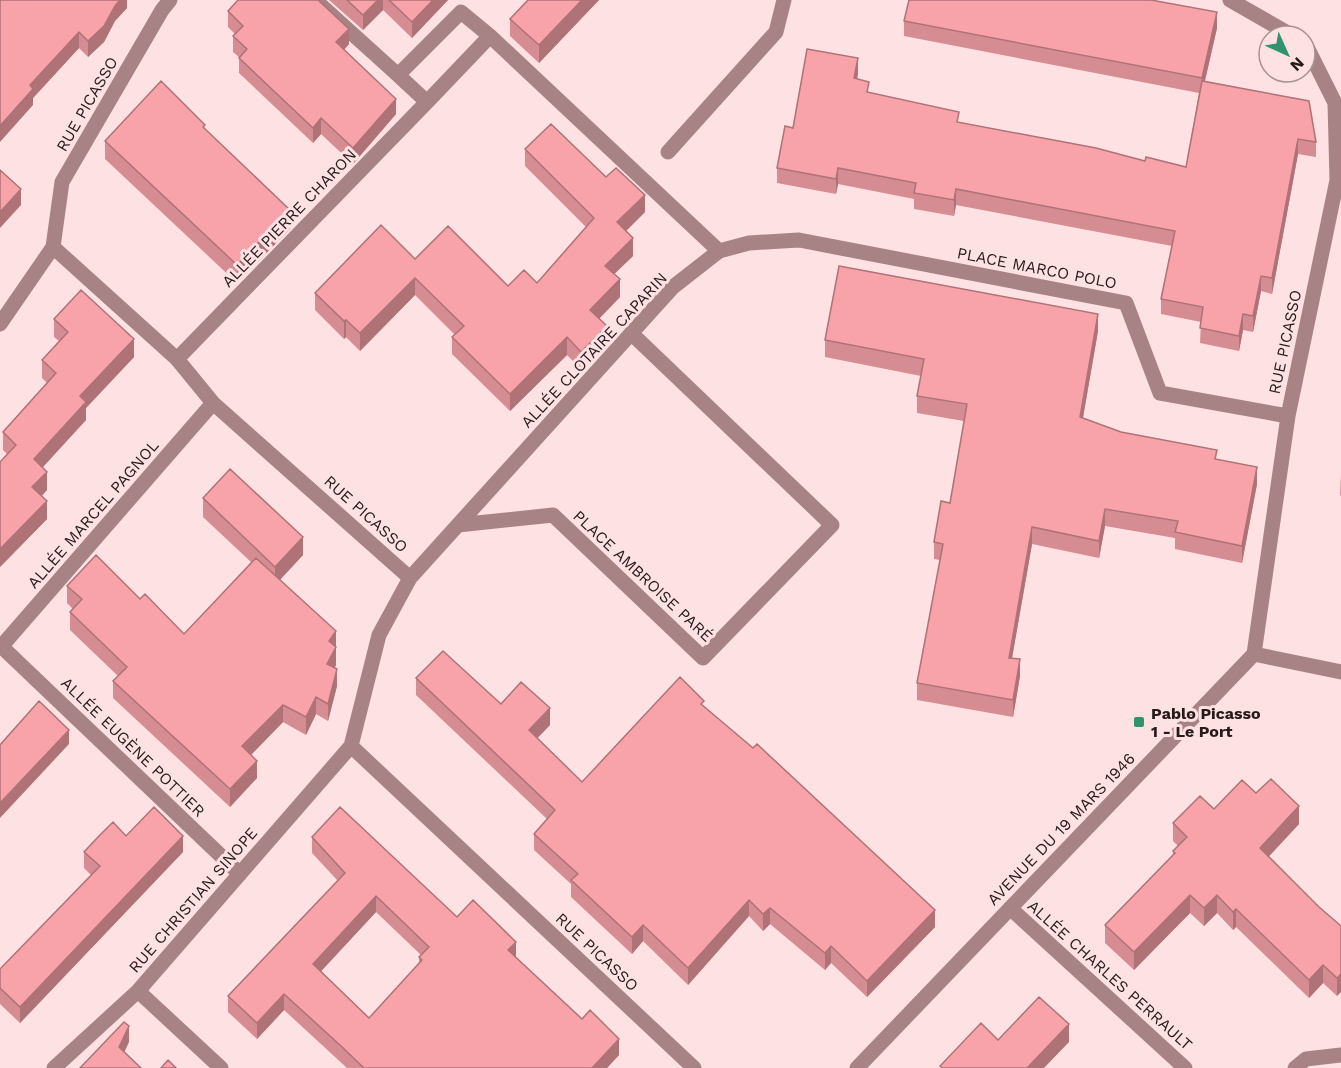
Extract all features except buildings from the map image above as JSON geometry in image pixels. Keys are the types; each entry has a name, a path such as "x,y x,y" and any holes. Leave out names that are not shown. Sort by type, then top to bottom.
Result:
{"street":[{"name":"RUE PICASSO","path":"170,0 62,182 53,246 177,359 213,403 410,578 379,635 351,746 694,1068"},
{"path":"315,0 426,102"},
{"path":"398,75 472,0"},
{"path":"668,152 776,32 784,0"},
{"path":"1230,0 1272,24"},
{"path":"461,12 490,36 719,251"},
{"name":"ALLÉE PIERRE CHARON","path":"177,359 490,36"},
{"name":"RUE PICASSO","path":"1254,654 1288,416 1339,181 1335,103 1317,67"},
{"name":"PLACE MARCO POLO","path":"719,251 749,243 799,240 1126,303 1160,393 1288,416"},
{"path":"0,324 53,246"},
{"name":"ALLÉE CLOTAIRE CAPARIN","path":"410,578 673,288 719,251"},
{"name":"PLACE AMBROISE PARÉ","path":"458,525 553,515 703,658 832,525 631,333"},
{"name":"ALLÉE MARCEL PAGNOL","path":"1,647 213,403"},
{"name":"ALLÉE EUGÈNE POTTIER","path":"1,647 240,874"},
{"path":"1254,654 1341,672"},
{"name":"AVENUE DU 19 MARS 1946","path":"864,1066 1010,908 1254,654"},
{"name":"RUE CHRISTIAN SINOPE","path":"54,1068 138,991 351,746"},
{"name":"ALLÉE CHARLES PERRAULT","path":"1010,908 1184,1067"},
{"path":"138,991 221,1068"},
{"path":"1295,1068 1306,1059 1341,1055"}],"place":[{"name":"Pablo Picasso 1 - Le Port","path":"1139,722"}]}
